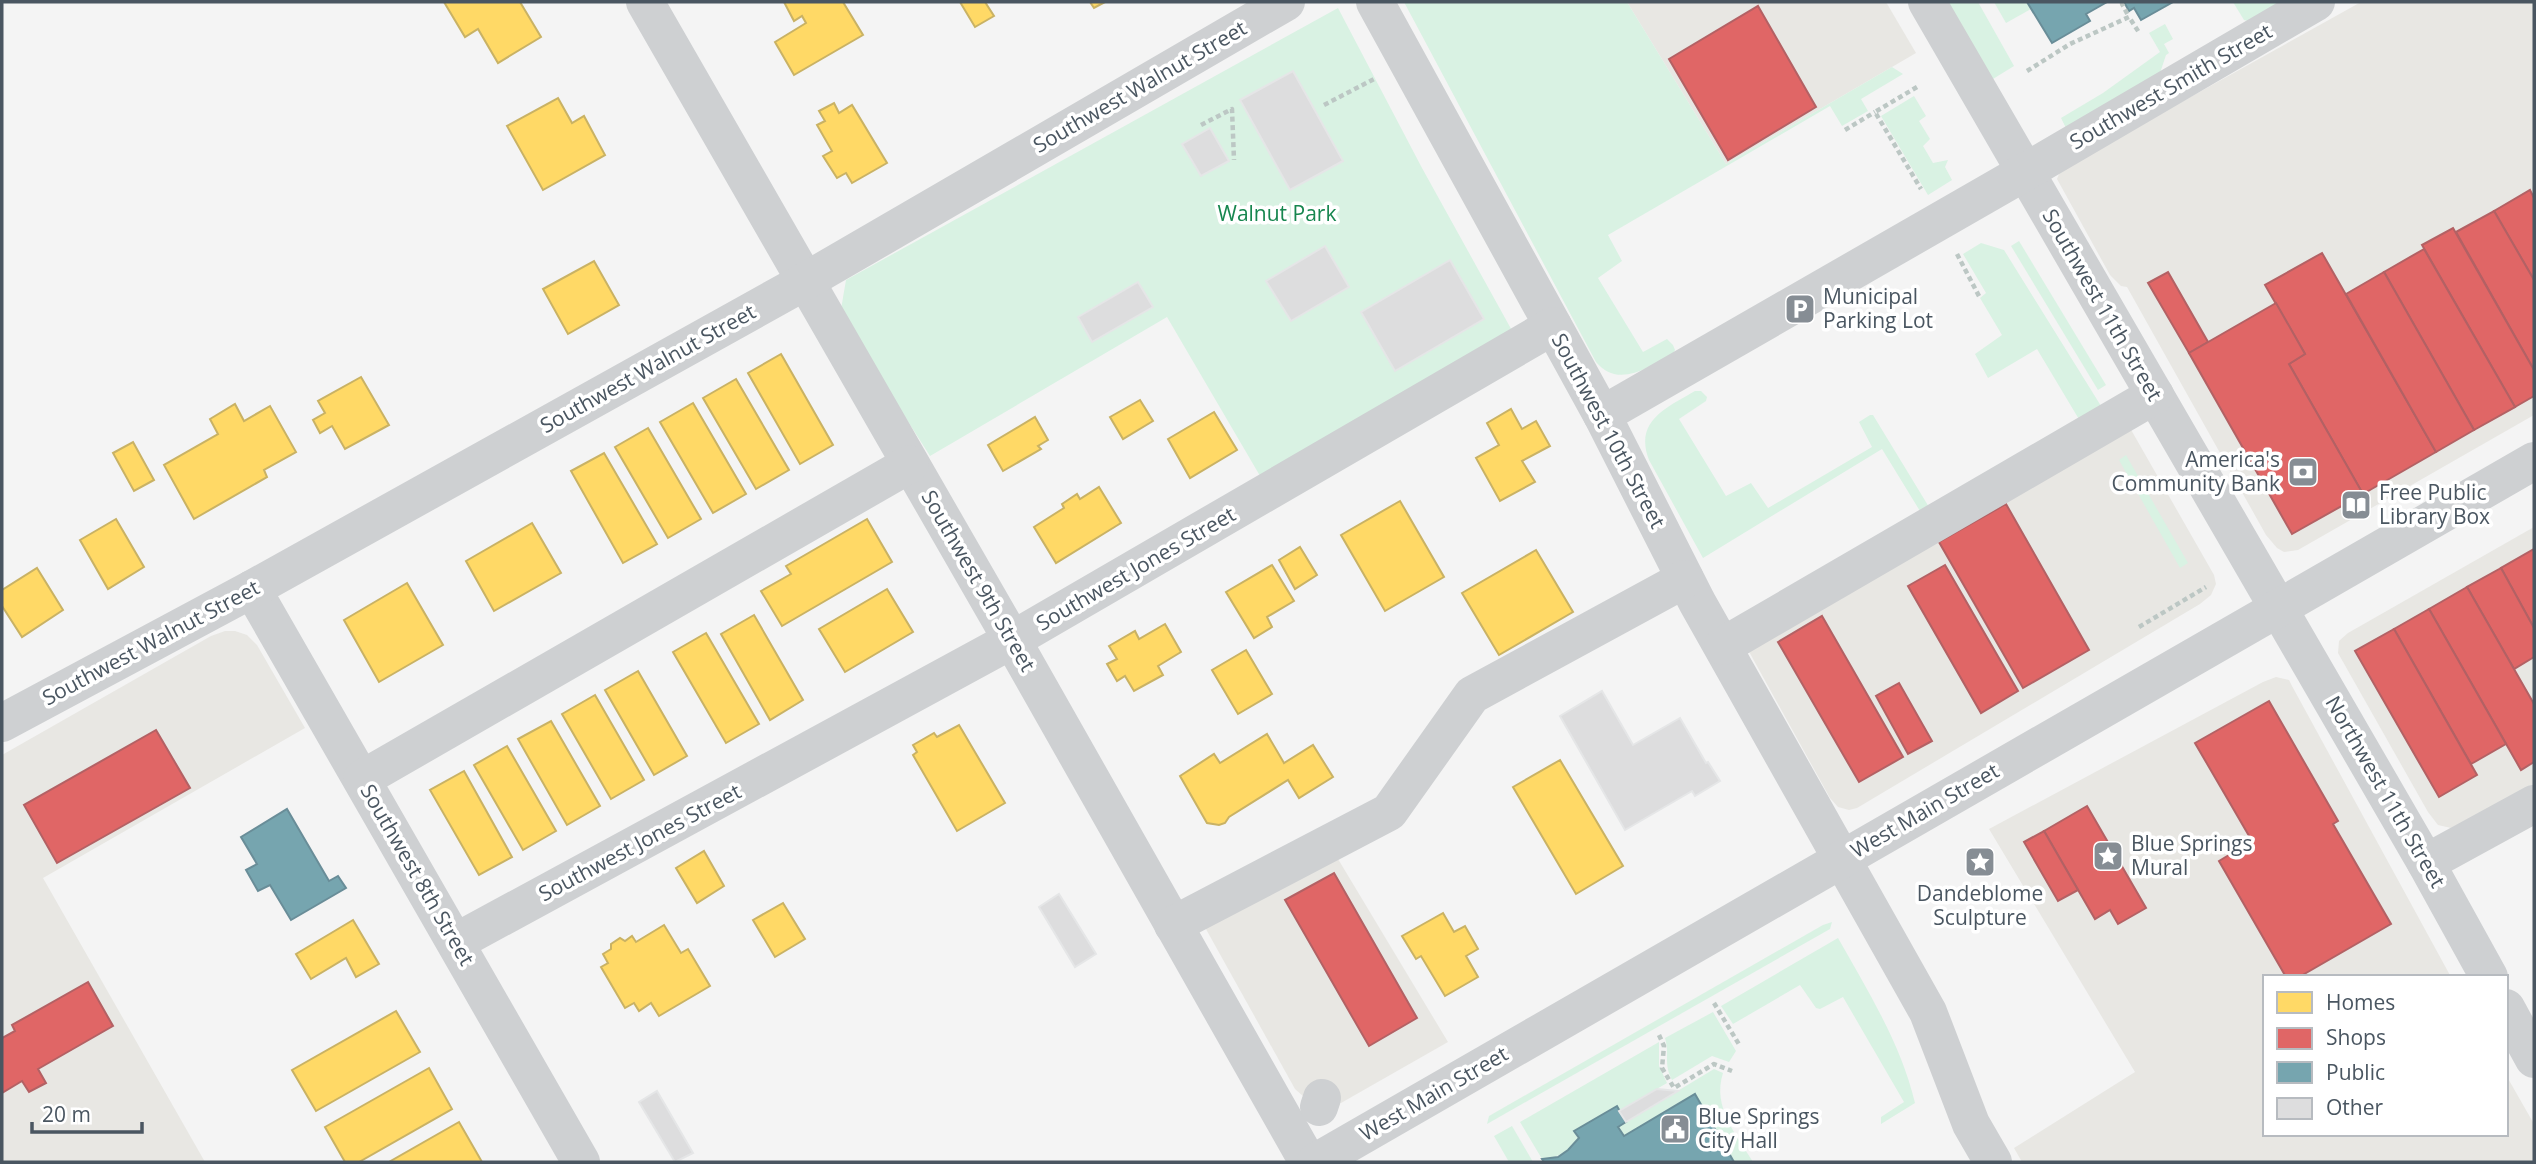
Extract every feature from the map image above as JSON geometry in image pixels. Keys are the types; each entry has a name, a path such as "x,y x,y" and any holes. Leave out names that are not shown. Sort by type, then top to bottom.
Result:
{"street":[{"name":"Southwest 9th Street","path":"645,2 1308,1162"},
{"name":"Southwest Walnut Street","path":"2,723 252,589 804,282 1286,2"},
{"name":"Southwest 10th Street","path":"1375,2 1602,415 1685,579 1928,1012 1971,1124 1993,1162"},
{"name":"Southwest 11th Street","path":"1927,2 2279,608"},
{"name":"Southwest Smith Street","path":"1602,415 2025,173 2316,2"},
{"name":"Southwest Jones Street","path":"456,942 1012,640 1553,326"},
{"path":"1723,646 2155,395"},
{"name":"West Main Street","path":"1316,1162 2534,461"},
{"path":"362,779 910,464"},
{"path":"1173,925 1389,812 1472,695 1685,579"},
{"name":"Southwest 8th Street","path":"252,589 581,1162"},
{"name":"Northwest 11th Street","path":"2279,608 2488,975"},
{"path":"2426,863 2534,804"},
{"path":"2508,1012 2534,1059"}],"path":[{"path":"2124,3 2122,4 2140,34"},
{"path":"2027,71 2070,44 2129,17"},
{"path":"1324,105 1374,79"},
{"path":"1845,130 1917,87"},
{"path":"1201,125 1232,109 1234,160"},
{"path":"1875,112 1922,191"},
{"path":"1957,253 1980,298"},
{"path":"2138,627 2206,587"},
{"path":"1714,1003 1740,1046"},
{"path":"1659,1035 1664,1046 1662,1068 1674,1088 1714,1064 1732,1071"}],"shaded area":[{"path":"1627,2 1886,2 1916,53 1726,164"},
{"path":"2361,2 2534,2 2534,415 2298,550 2284,552 2266,535 2127,287 2121,286 2110,275 2057,179 2072,163"},
{"path":"2130,428 2214,575 2216,584 2211,595 1857,808 1849,810 1838,807 1830,798 1747,648"},
{"path":"2534,527 2534,787 2451,828 2438,825 2428,812 2338,653 2339,641 2348,633"},
{"path":"225,631 247,635 257,645 305,728 43,878 205,1162 2,1162 2,755 211,636"},
{"path":"2276,677 2289,680 2450,975 2263,975 2263,1136 2508,1136 2508,1078 2534,1124 2534,1162 2022,1162 2014,1148 2135,1072 1989,829"},
{"path":"1323,834 1448,1042 1341,1103 1331,1105 1304,1097 1295,1089 1192,904"}],"green space":[{"path":"1404,2 1627,2 1726,164 1892,67 1903,74 1861,99 1868,111 1842,126 1830,106 1608,235 1622,261 1598,278 1643,352 1667,339 1675,350 1673,354 1634,373 1614,374 1596,362"},
{"path":"1942,2 1978,2 2014,66 1988,82"},
{"path":"1994,2 2027,2 2031,9 2006,23"},
{"path":"2233,2 2289,2 2251,22 2244,20"},
{"name":"Walnut Park","path":"1338,8 1422,168 1520,345 1263,481 1167,317 930,456 840,315 846,280"},
{"path":"2165,24 2173,39 2164,44 2169,53 2159,76 2067,130 2061,118 2103,93 2160,52 2149,33"},
{"path":"1914,96 1926,116 1919,121 1930,139 1923,146 1933,163 1948,160 1945,167 1952,180 1928,195 1881,116"},
{"path":"2019,241 2106,385 2098,390 2011,246"},
{"path":"1981,243 2004,250 2106,414 2080,421 2037,349 1988,378 1975,354 2002,335 1980,298 1986,293 1963,254"},
{"path":"1695,391 1701,391 1707,397 1706,401 1679,419 1726,496 1751,483 1768,508 1872,447 1859,422 1873,415 1932,512 1923,516 1882,449 1703,558 1649,460 1645,447 1649,426 1655,417"},
{"path":"2126,455 2188,563 2180,568 2119,460"},
{"path":"1832,922 1830,929 1487,1124 1489,1116"},
{"path":"1838,938 1892,1039 1915,1103 1881,1124 1881,1117 1904,1102 1843,997 1820,1009 1816,1008 1800,985 1733,1024 1721,1006"},
{"path":"1713,1012 1736,1051 1729,1062 1712,1056 1672,1080 1668,1069 1665,1038"},
{"path":"1659,1042 1659,1066 1667,1083 1619,1111 1616,1107 1575,1130 1579,1138 1572,1147 1558,1155 1542,1159 1520,1122"},
{"path":"1714,1069 1723,1073 1720,1085 1723,1109 1753,1162 1734,1162 1695,1095 1624,1136 1618,1127"},
{"path":"1512,1126 1533,1162 1509,1162 1494,1136"}],"building: Homes":[{"path":"444,2 520,2 541,37 498,63 478,29 465,37"},
{"path":"784,2 843,2 863,35 794,75 775,42 806,23 802,16 794,21"},
{"path":"960,2 985,2 994,16 975,27"},
{"path":"1090,2 1105,2 1094,8"},
{"path":"558,98 572,123 584,116 605,155 543,190 507,126"},
{"path":"834,103 839,113 852,105 887,163 852,183 846,173 837,178 823,156 832,151 817,125 825,121 819,111"},
{"path":"594,261 619,305 568,334 543,289"},
{"path":"781,354 833,445 800,464 748,373"},
{"path":"361,377 389,425 345,449 332,426 320,433 313,420 325,413 318,401"},
{"path":"736,379 789,470 756,489 703,398"},
{"path":"1140,400 1153,421 1123,439 1110,417"},
{"path":"693,403 746,494 713,513 660,422"},
{"path":"235,404 244,421 270,406 296,452 264,470 267,477 194,519 164,465 218,434 210,419"},
{"path":"1511,409 1522,429 1536,421 1550,446 1522,461 1535,482 1500,501 1476,458 1499,445 1487,423"},
{"path":"1214,412 1237,450 1190,478 1168,439"},
{"path":"1035,417 1048,440 1038,446 1041,449 1003,471 988,445"},
{"path":"648,428 701,519 668,538 615,447"},
{"path":"133,442 154,480 134,491 113,453"},
{"path":"604,453 657,544 623,563 571,471"},
{"path":"1099,487 1121,523 1056,563 1034,527 1064,508 1062,504 1077,494 1080,499"},
{"path":"1400,501 1444,577 1385,611 1341,535"},
{"path":"116,519 144,567 108,589 80,540"},
{"path":"867,519 892,562 782,626 761,591 791,574 786,566"},
{"path":"532,523 561,573 494,611 466,561"},
{"path":"1300,547 1317,575 1295,589 1279,560"},
{"path":"1536,550 1573,612 1499,655 1462,593"},
{"path":"1272,565 1294,601 1267,617 1272,627 1254,638 1226,592"},
{"path":"37,568 63,610 22,637 2,606 2,590"},
{"path":"407,583 443,645 379,682 344,620"},
{"path":"887,589 913,632 845,672 819,629"},
{"path":"754,615 803,700 770,720 721,634"},
{"path":"1165,624 1181,652 1158,666 1163,675 1134,691 1125,676 1117,681 1107,664 1117,659 1109,646 1135,631 1139,639"},
{"path":"706,633 759,724 726,743 673,652"},
{"path":"1246,650 1272,694 1238,714 1212,670"},
{"path":"638,671 687,756 654,775 605,690"},
{"path":"595,695 644,780 611,799 562,714"},
{"path":"551,721 600,806 567,825 518,739"},
{"path":"959,725 1005,803 957,831 913,755 917,752 913,745 934,733 937,737"},
{"path":"1267,734 1284,763 1313,745 1333,777 1299,798 1288,780 1229,817 1225,823 1207,823 1180,776 1214,754 1220,763"},
{"path":"507,746 556,831 523,850 474,765"},
{"path":"1560,760 1623,866 1576,894 1513,787"},
{"path":"464,771 512,857 479,875 430,790"},
{"path":"704,851 724,886 697,903 676,868"},
{"path":"783,903 805,939 775,957 753,920"},
{"path":"1443,913 1454,932 1465,926 1478,949 1466,956 1478,977 1445,996 1421,956 1416,959 1402,936"},
{"path":"353,920 379,964 356,977 346,958 311,979 296,954"},
{"path":"664,925 681,953 688,949 710,986 659,1016 651,1003 639,1011 634,1003 625,1008 601,967 608,963 603,954 620,938 625,941 632,936 636,942"},
{"path":"396,1011 420,1052 316,1111 292,1070"},
{"path":"429,1068 452,1109 359,1162 345,1162 325,1127"},
{"path":"459,1122 482,1162 389,1162"}],"building: Shops":[{"path":"1758,6 1816,107 1728,160 1669,59"},
{"path":"2530,190 2534,198 2534,280 2494,211"},
{"path":"2494,211 2534,280 2534,370 2456,232"},
{"path":"2453,228 2534,370 2534,396 2515,407 2422,245"},
{"path":"2424,249 2515,407 2474,430 2384,272"},
{"path":"2322,253 2436,452 2363,494 2289,364 2305,354 2265,285"},
{"path":"2168,272 2208,342 2189,353 2148,283"},
{"path":"2384,272 2474,430 2436,452 2346,294"},
{"path":"2276,303 2305,354 2289,364 2363,494 2292,534 2189,353"},
{"path":"2006,504 2089,650 2023,688 1939,542"},
{"path":"2534,549 2534,628 2501,568"},
{"path":"1945,565 2018,691 1981,713 1908,586"},
{"path":"2501,568 2534,628 2534,657 2514,669 2467,587"},
{"path":"2467,587 2534,704 2534,762 2521,770 2429,609"},
{"path":"2429,609 2506,744 2471,764 2394,629"},
{"path":"1822,616 1903,757 1859,782 1778,642"},
{"path":"2394,629 2477,775 2439,797 2355,651"},
{"path":"1899,683 1932,741 1908,754 1876,696"},
{"path":"2269,701 2338,821 2333,824 2391,924 2302,975 2285,975 2219,861 2252,841 2195,743"},
{"path":"156,730 190,788 57,863 24,805"},
{"path":"2087,806 2146,908 2118,924 2110,910 2095,919 2044,831"},
{"path":"2044,831 2078,890 2058,901 2024,842"},
{"path":"1334,873 1417,1018 1369,1046 1285,900"},
{"path":"88,982 113,1026 38,1069 46,1083 29,1092 22,1081 2,1093 2,1038 15,1031 12,1025"}],"building: Public":[{"path":"2027,2 2107,2 2086,14 2090,21 2052,43"},
{"path":"2124,2 2173,2 2141,20 2134,8 2129,11"},
{"path":"287,809 329,881 338,876 346,888 291,920 270,885 258,891 246,870 257,864 241,837"},
{"name":"Blue Springs City Hall","path":"1695,1094 1734,1162 1544,1162 1542,1159 1558,1157 1568,1150 1579,1138 1574,1131 1617,1106 1626,1122 1618,1127 1624,1136"}],"building: Other":[{"path":"1293,71 1343,161 1290,190 1240,100"},
{"path":"1210,128 1229,161 1201,176 1182,144"},
{"path":"1325,246 1349,287 1291,321 1266,281"},
{"path":"1450,260 1484,319 1395,371 1361,312"},
{"path":"1138,282 1153,307 1092,342 1078,317"},
{"path":"1602,691 1633,745 1680,718 1706,763 1708,762 1720,781 1695,796 1692,791 1625,830 1560,716"},
{"path":"1059,894 1096,954 1075,967 1039,907"},
{"path":"1657,1089 1678,1091 1626,1122 1619,1111"},
{"path":"657,1091 693,1153 675,1162 639,1102"}],"place":[{"name":"Municipal Parking Lot","path":"1800,309"},
{"name":"America's Community Bank","path":"2303,472"},
{"name":"Free Public Library Box","path":"2356,505"},
{"name":"Blue Springs Mural","path":"2108,856"},
{"name":"Dandeblome Sculpture","path":"1980,862"},
{"name":"Blue Springs City Hall","path":"1675,1129"}]}
